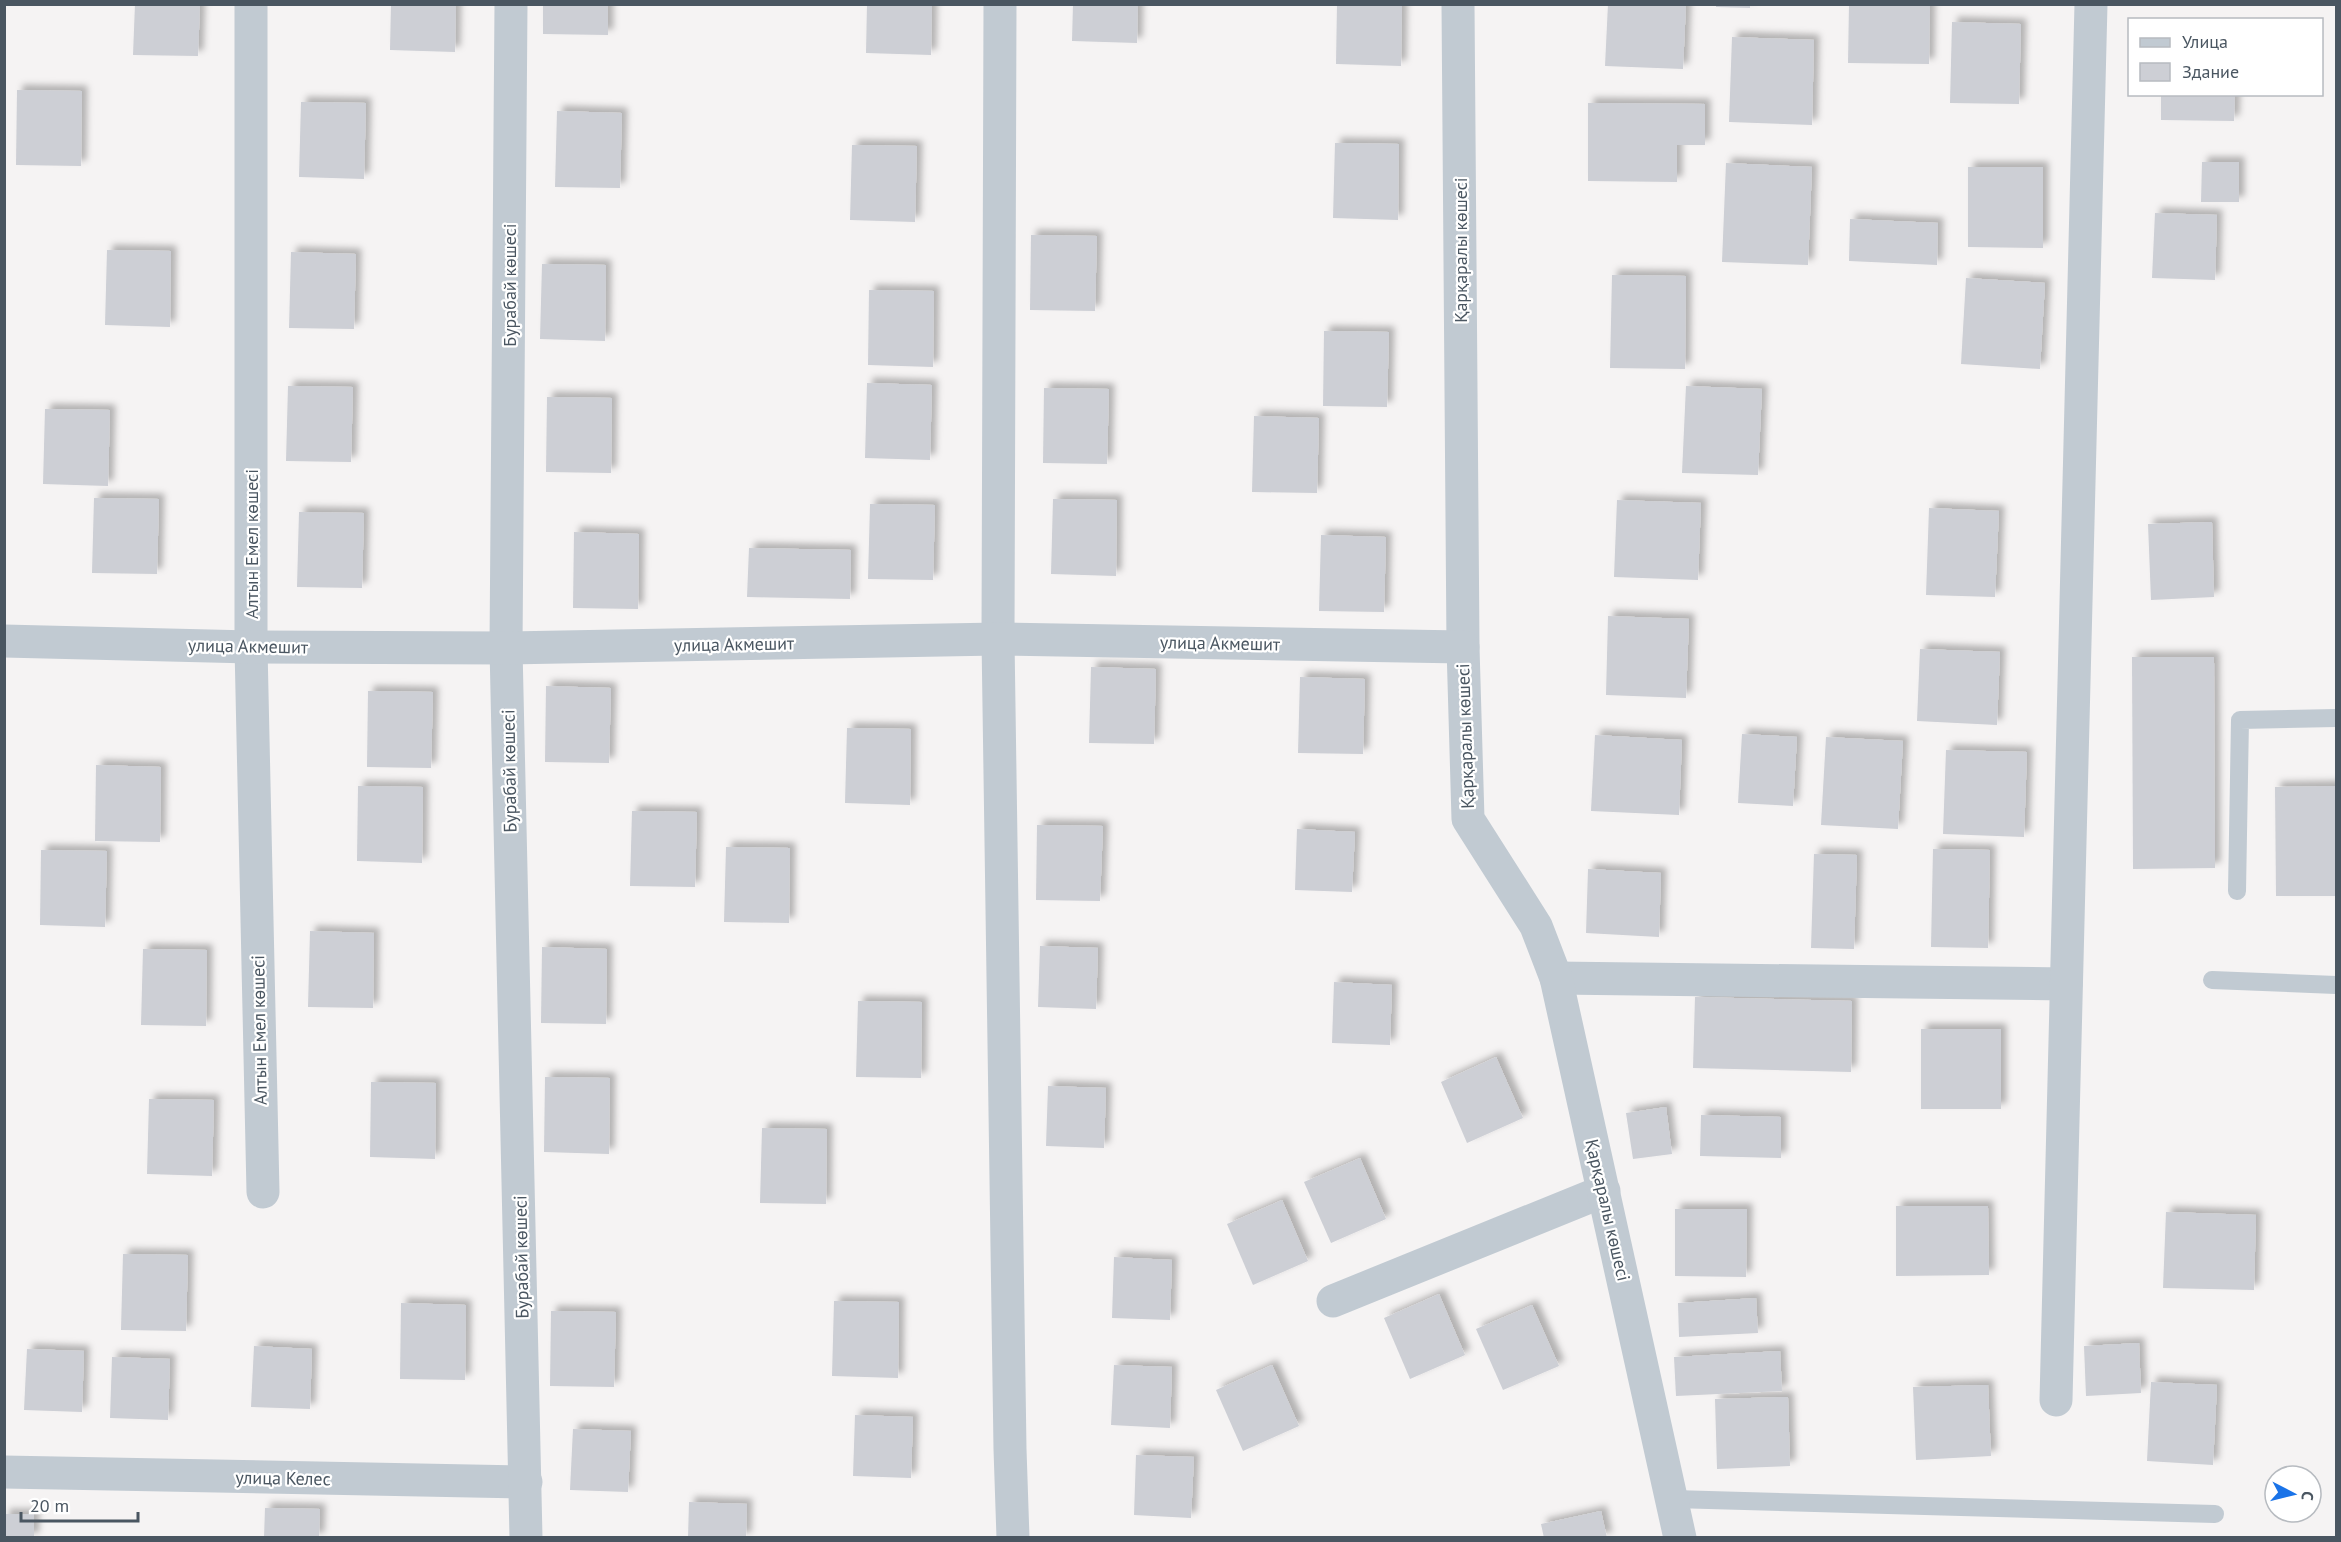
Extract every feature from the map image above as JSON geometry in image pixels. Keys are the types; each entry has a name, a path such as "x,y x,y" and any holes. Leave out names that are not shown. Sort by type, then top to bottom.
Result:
{"street":[{"name":"Алтын Емел көшесі","path":"251,4 251,647 263,1192"},
{"name":"Бурабай көшесі","path":"511,4 506,648 526,1538"},
{"path":"1000,4 998,639 1009,1425 1013,1538"},
{"name":"Қарқаралы көшесі","path":"1458,4 1463,647 1468,819 1536,926 1556,978 1680,1538"},
{"path":"2056,1400 2091,4"},
{"name":"улица Акмешит","path":"4,641 251,647 506,648 998,639 1463,647"},
{"path":"1556,978 2066,984"},
{"path":"1333,1301 1604,1191"},
{"name":"улица Келеc","path":"4,1472 526,1482"}],"lane":[{"path":"2237,891 2240,720 2337,718"},
{"path":"2212,980 2337,985"},
{"path":"1673,1499 2215,1514"}],"building":[{"path":"135,4 200,4 198,56 133,55"},
{"path":"391,4 456,4 455,52 390,50"},
{"path":"543,4 608,4 608,35 543,34"},
{"path":"867,4 932,4 931,55 866,53"},
{"path":"1073,4 1138,4 1137,43 1072,41"},
{"path":"1337,4 1402,4 1401,66 1336,64"},
{"path":"1608,4 1686,4 1683,69 1605,66"},
{"path":"1716,4 1750,4 1750,8 1716,7"},
{"path":"1849,4 1930,4 1929,64 1848,63"},
{"path":"1952,22 2021,24 2019,104 1950,103"},
{"path":"1732,37 1814,40 1812,125 1729,122"},
{"path":"17,90 82,91 81,166 16,165"},
{"path":"2161,96 2235,96 2234,121 2161,120"},
{"path":"301,102 366,103 364,179 299,177"},
{"path":"1588,103 1705,104 1705,145 1677,145 1677,182 1588,181"},
{"path":"557,111 622,113 620,188 555,187"},
{"path":"1335,143 1399,144 1398,220 1333,218"},
{"path":"852,145 917,146 915,222 850,220"},
{"path":"2202,162 2239,162 2239,202 2201,202"},
{"path":"1726,163 1812,167 1808,265 1722,262"},
{"path":"1968,167 2043,167 2043,248 1968,247"},
{"path":"2155,213 2217,215 2215,280 2152,278"},
{"path":"1850,219 1938,223 1937,265 1849,261"},
{"path":"1031,235 1097,236 1095,311 1030,310"},
{"path":"107,250 171,251 170,327 105,325"},
{"path":"291,252 356,254 354,329 289,328"},
{"path":"542,264 606,265 605,341 540,339"},
{"path":"1612,275 1686,276 1685,369 1610,368"},
{"path":"1966,278 2045,283 2040,369 1961,364"},
{"path":"869,290 934,291 933,367 868,365"},
{"path":"1324,331 1389,332 1387,407 1323,406"},
{"path":"867,383 932,385 930,460 865,458"},
{"path":"288,386 353,387 351,462 286,461"},
{"path":"1686,386 1762,389 1758,475 1682,473"},
{"path":"1044,388 1109,389 1107,464 1043,463"},
{"path":"547,397 612,398 611,473 546,472"},
{"path":"45,409 110,410 108,486 43,484"},
{"path":"1254,416 1319,418 1317,493 1252,492"},
{"path":"94,498 159,499 157,574 92,573"},
{"path":"1053,499 1117,500 1116,576 1051,574"},
{"path":"1617,500 1701,503 1698,580 1614,577"},
{"path":"870,504 935,505 933,580 868,579"},
{"path":"1929,508 1999,511 1995,597 1926,595"},
{"path":"299,512 364,513 362,588 297,587"},
{"path":"2212,522 2214,597 2151,600 2148,524"},
{"path":"574,532 639,534 638,609 573,608"},
{"path":"1321,535 1386,537 1384,612 1319,611"},
{"path":"749,548 851,550 850,599 747,597"},
{"path":"1608,616 1689,619 1686,698 1606,695"},
{"path":"1920,649 2000,652 1997,725 1917,721"},
{"path":"2132,657 2214,657 2215,868 2133,869"},
{"path":"1091,667 1156,669 1154,744 1089,743"},
{"path":"1300,677 1365,679 1363,754 1298,753"},
{"path":"546,686 611,688 609,763 545,762"},
{"path":"368,691 433,692 431,768 367,767"},
{"path":"847,728 911,729 910,805 845,803"},
{"path":"1742,734 1797,737 1793,806 1738,803"},
{"path":"1595,735 1682,740 1679,815 1591,811"},
{"path":"1826,737 1903,741 1898,829 1821,825"},
{"path":"1946,750 2027,752 2024,837 1943,834"},
{"path":"96,765 161,767 160,842 95,841"},
{"path":"358,786 423,787 422,863 357,861"},
{"path":"2336,786 2336,896 2276,896 2275,787"},
{"path":"632,811 697,812 695,887 630,886"},
{"path":"1037,825 1103,826 1100,901 1036,900"},
{"path":"1297,829 1355,832 1352,892 1295,890"},
{"path":"726,847 790,848 789,923 724,922"},
{"path":"1933,849 1990,850 1988,948 1931,947"},
{"path":"41,850 107,851 105,927 40,925"},
{"path":"1814,854 1857,855 1854,949 1811,948"},
{"path":"1588,869 1661,873 1659,937 1586,933"},
{"path":"310,931 374,933 373,1008 308,1007"},
{"path":"1040,946 1098,948 1096,1009 1038,1007"},
{"path":"542,947 607,949 606,1024 541,1023"},
{"path":"143,949 207,950 206,1026 141,1025"},
{"path":"1334,982 1392,985 1390,1045 1332,1043"},
{"path":"1695,997 1852,1001 1851,1072 1693,1068"},
{"path":"858,1001 922,1002 921,1078 856,1077"},
{"path":"1921,1029 2001,1029 2001,1109 1921,1109"},
{"path":"1496,1057 1523,1118 1467,1143 1441,1082"},
{"path":"545,1077 610,1078 609,1154 544,1152"},
{"path":"371,1082 436,1083 435,1159 370,1157"},
{"path":"1048,1086 1106,1088 1104,1148 1046,1146"},
{"path":"149,1099 214,1100 212,1176 147,1174"},
{"path":"1666,1107 1672,1154 1633,1159 1626,1113"},
{"path":"1701,1115 1781,1117 1781,1158 1700,1156"},
{"path":"762,1128 827,1129 826,1204 760,1203"},
{"path":"1360,1158 1386,1219 1331,1243 1304,1182"},
{"path":"1282,1200 1308,1261 1253,1285 1227,1224"},
{"path":"1896,1206 1988,1206 1989,1275 1896,1276"},
{"path":"1675,1209 1747,1209 1746,1277 1675,1276"},
{"path":"2166,1212 2256,1215 2254,1290 2163,1288"},
{"path":"123,1254 188,1255 186,1331 121,1330"},
{"path":"1114,1257 1172,1260 1170,1320 1112,1318"},
{"path":"1439,1294 1465,1355 1410,1379 1384,1318"},
{"path":"1756,1298 1758,1333 1679,1337 1678,1303"},
{"path":"834,1301 899,1302 898,1378 832,1376"},
{"path":"401,1303 466,1305 465,1380 400,1379"},
{"path":"1532,1305 1559,1366 1503,1390 1476,1329"},
{"path":"551,1311 616,1312 614,1387 550,1386"},
{"path":"2139,1343 2141,1393 2086,1396 2084,1346"},
{"path":"254,1346 312,1349 310,1409 251,1407"},
{"path":"27,1349 84,1351 82,1412 24,1410"},
{"path":"1780,1351 1782,1391 1676,1396 1674,1357"},
{"path":"112,1357 170,1359 168,1420 110,1418"},
{"path":"1114,1365 1172,1367 1170,1428 1111,1425"},
{"path":"1272,1365 1299,1426 1243,1451 1216,1390"},
{"path":"2151,1382 2217,1385 2213,1465 2147,1461"},
{"path":"1988,1385 1991,1456 1916,1460 1913,1387"},
{"path":"1788,1397 1790,1466 1717,1469 1715,1399"},
{"path":"855,1415 913,1417 911,1478 853,1476"},
{"path":"573,1429 631,1431 628,1492 570,1490"},
{"path":"1136,1455 1194,1457 1191,1518 1134,1515"},
{"path":"689,1502 747,1504 746,1538 688,1538"},
{"path":"265,1508 320,1509 319,1538 264,1538"},
{"path":"1601,1511 1607,1538 1544,1538 1541,1524"},
{"path":"4,1514 34,1514 34,1538 4,1538"}]}
